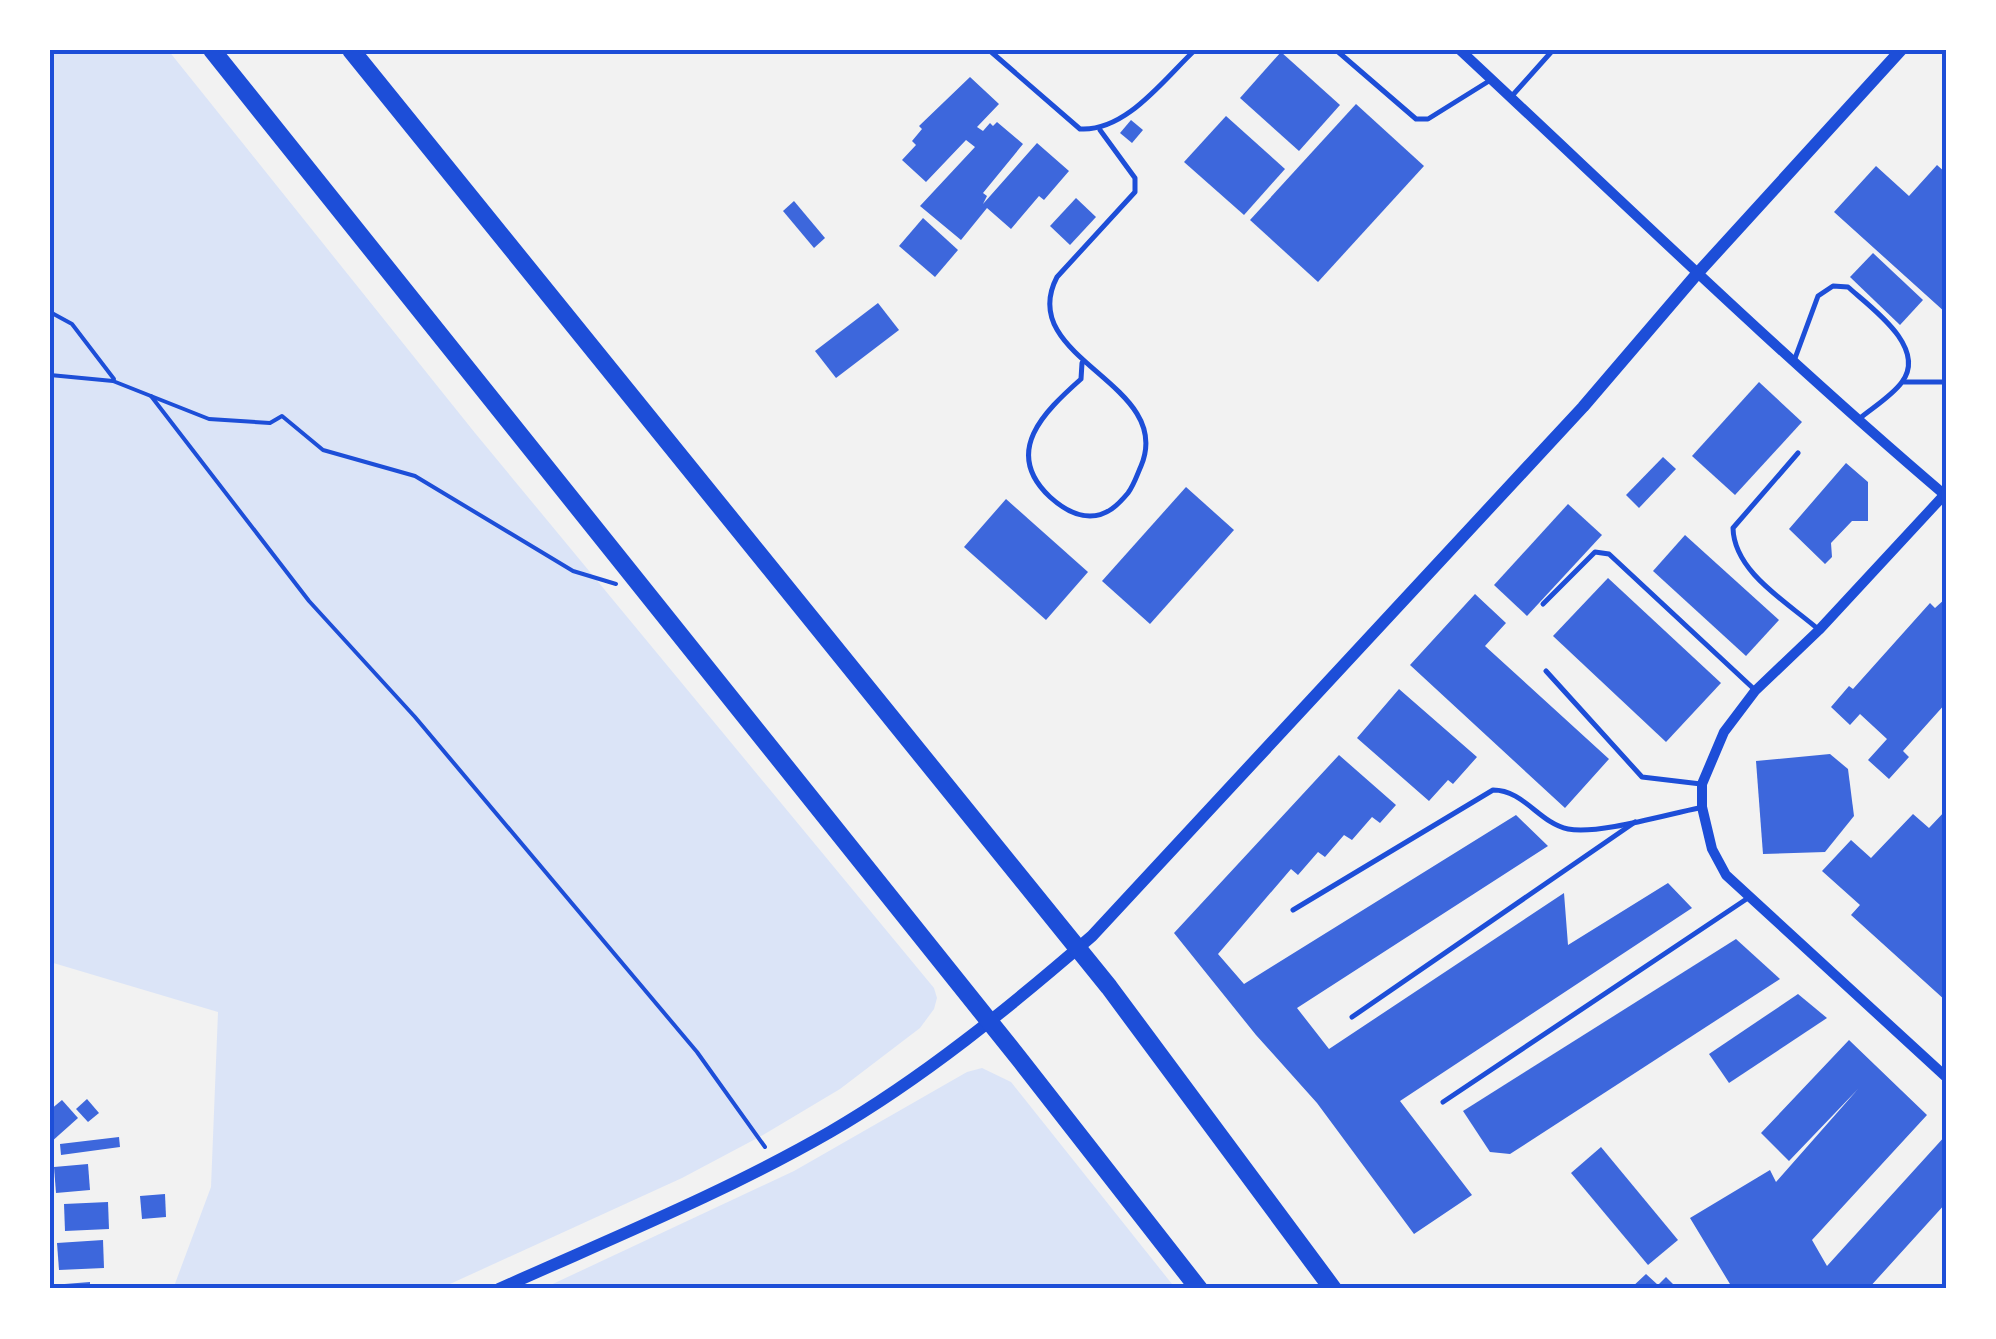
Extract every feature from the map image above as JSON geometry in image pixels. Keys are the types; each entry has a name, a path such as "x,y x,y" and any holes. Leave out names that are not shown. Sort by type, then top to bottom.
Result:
{"highway":[{"path":"212,50 1000,1034 1199,1289"},
{"path":"352,50 1108,987 1333,1289"}],"street":[{"path":"1460,50 1696,275 1945,494 1819,630 1755,690 1724,732 1702,784 1702,807 1712,849 1726,874 1946,1076"},
{"path":"499,1289 775,1162 832,1131 1033,987 1122,905 1583,407 1696,275 1901,50"}],"lane":[{"path":"989,50 1080,128 1100,130 1124,116 1195,50"},
{"path":"1336,50 1416,119 1428,118 1492,80"},
{"path":"1511,97 1554,50"},
{"path":"1082,362 1081,379 1037,425 1028,449 1030,472 1044,491 1063,509 1089,517 1108,513 1130,490 1146,452 1141,418 1118,388 1082,362 1052,321 1048,308 1049,292 1057,277 1135,192 1135,178 1100,130"},
{"path":"1794,361 1818,296 1833,286 1848,286 1907,349 1908,367 1902,382 1857,420"},
{"path":"1902,382 1946,382"},
{"path":"1798,453 1732,528 1733,544 1742,562 1819,630"},
{"path":"1543,604 1595,552 1609,554 1755,690"},
{"path":"1546,671 1642,777 1702,784"},
{"path":"1293,910 1494,790 1517,796 1545,819 1569,829 1638,821 1702,807"},
{"path":"1352,1018 1638,821"},
{"path":"1443,1102 1749,898"}],"path":[{"path":"50,312 72,324 117,383"},
{"path":"50,374 117,383 210,419 270,423 282,416 322,450 415,476 573,570 649,595"},
{"path":"151,396 309,601 415,718 697,1052 775,1162"}],"shaded area":[{"path":"50,50 168,50 475,433 934,988 934,1009 920,1028 840,1089 763,1135 682,1178 439,1289 173,1289 211,1187 218,1012 50,962"},
{"path":"982,1068 1011,1082 1176,1289 542,1289 794,1171 967,1072"}],"building":[{"path":"1281,52 1340,105 1299,151 1240,98"},
{"path":"970,77 999,104 977,127 983,131 997,122 1023,144 983,193 987,196 983,204 1037,143 1069,171 1044,200 1039,196 1011,229 987,208 961,240 920,206 975,147 966,140 926,182 902,160 916,145 912,141 922,129 919,126"},
{"path":"1356,104 1424,166 1318,282 1250,220"},
{"path":"1226,116 1285,169 1244,215 1184,162"},
{"path":"1131,120 1143,130 1132,143 1120,133"},
{"path":"1937,165 1946,173 1946,313 1834,212 1876,166 1909,196"},
{"path":"1076,198 1096,217 1070,245 1050,226"},
{"path":"794,201 825,238 814,248 783,211"},
{"path":"923,218 958,250 935,277 899,246"},
{"path":"1873,253 1923,300 1900,325 1850,277"},
{"path":"878,303 899,330 836,378 815,351"},
{"path":"1759,382 1802,422 1735,495 1692,456"},
{"path":"1663,457 1676,469 1639,508 1626,495"},
{"path":"1846,463 1868,482 1868,521 1852,521 1831,543 1832,557 1825,564 1789,529"},
{"path":"1186,487 1234,530 1150,624 1102,581"},
{"path":"1006,499 1088,572 1046,620 964,547"},
{"path":"1568,504 1602,535 1527,616 1494,585"},
{"path":"1685,535 1779,620 1746,656 1653,571"},
{"path":"1608,578 1721,683 1666,742 1553,636"},
{"path":"1475,594 1506,623 1485,646 1609,759 1565,808 1410,665"},
{"path":"1946,598 1946,703 1903,751 1909,757 1889,779 1868,760 1887,739 1860,714 1850,725 1831,707 1849,686 1853,689 1930,603 1935,608"},
{"path":"1399,689 1477,757 1453,784 1448,780 1429,801 1357,738"},
{"path":"1830,754 1848,769 1854,816 1825,852 1763,854 1756,761"},
{"path":"1339,755 1396,805 1380,823 1372,817 1352,840 1344,835 1325,857 1318,852 1298,875 1291,869 1218,954 1244,984 1516,815 1548,846 1297,1008 1329,1049 1564,893 1568,945 1668,883 1692,908 1400,1101 1472,1195 1414,1234 1317,1103 1174,933"},
{"path":"1946,810 1946,1001 1851,915 1860,905 1822,871 1851,840 1871,858 1913,814 1929,828"},
{"path":"1736,939 1780,979 1510,1154 1490,1152 1463,1111"},
{"path":"1798,994 1827,1018 1729,1083 1709,1054"},
{"path":"1849,1040 1927,1115 1812,1240 1827,1266 1946,1135 1946,1203 1868,1289 1733,1289 1690,1218 1770,1170 1776,1182 1858,1089 1789,1161 1761,1133"},
{"path":"87,1099 99,1113 88,1122 76,1109"},
{"path":"62,1100 78,1118 50,1143 50,1110"},
{"path":"119,1137 120,1147 61,1155 60,1144"},
{"path":"1601,1147 1678,1240 1648,1265 1571,1173"},
{"path":"88,1164 90,1190 56,1193 54,1167"},
{"path":"165,1194 166,1217 142,1219 140,1196"},
{"path":"108,1202 109,1229 65,1231 64,1204"},
{"path":"103,1240 104,1268 59,1270 57,1243"},
{"path":"1646,1274 1658,1285 1666,1277 1678,1289 1630,1289"},
{"path":"90,1282 90,1289 52,1289 52,1285"}]}
